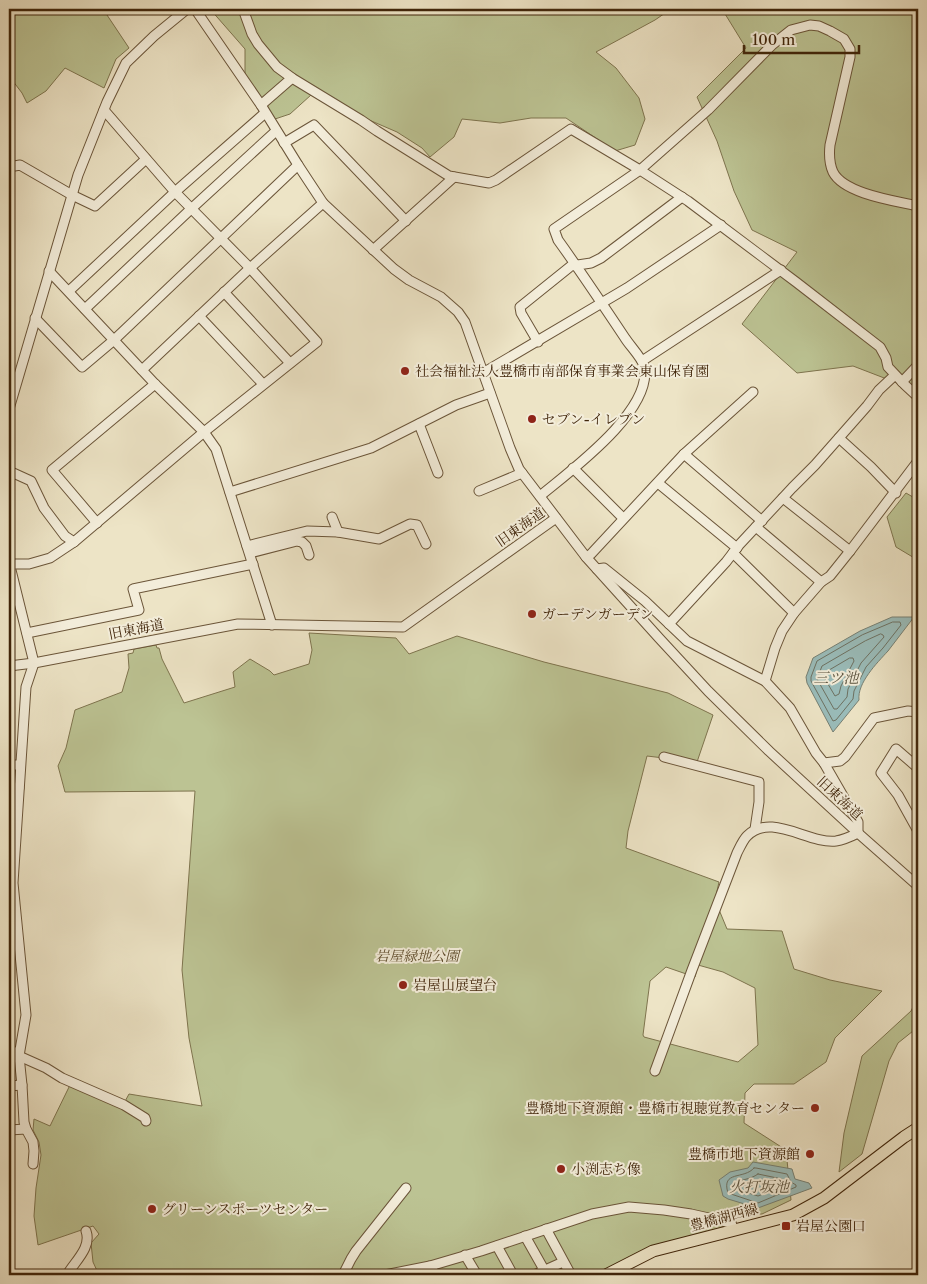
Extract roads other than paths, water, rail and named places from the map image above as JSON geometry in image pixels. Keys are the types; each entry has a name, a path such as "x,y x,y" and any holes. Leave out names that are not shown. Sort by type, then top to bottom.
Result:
{"main road":[{"name":"豊橋湖西線","path":"606,1275 653,1251 793,1214 824,1198 918,1128"}],"street":[{"path":"9,408 78,175 104,110 126,63 154,36 187,9"},
{"path":"195,9 263,109 323,204 394,270 441,297 458,312 465,322 510,448 522,473 556,518"},
{"path":"243,9 252,34 277,67 454,178 489,183 570,129 640,170 682,198 781,270 880,347 888,367 918,397"},
{"path":"540,496 618,427 630,413 638,400 644,374 642,361 558,240 554,229 640,170 708,110 772,44 792,30 810,25 819,26 844,40 850,49 850,57 830,145 829,159 833,172 845,185 867,194 918,206"},
{"path":"69,292 263,109 292,78"},
{"path":"33,1164 33,1142 26,1129 19,1056 26,1015 13,883 13,813 19,788 26,686 34,663 9,563 29,564 50,558 74,542 204,432 316,342 250,268 175,192 104,110"},
{"path":"284,143 314,125 406,221"},
{"path":"85,309 276,131"},
{"path":"9,167 20,165 95,206 146,159"},
{"path":"35,318 82,367 114,340 298,165"},
{"path":"373,250 454,178"},
{"path":"538,342 520,307 571,266 591,263 601,258 682,198"},
{"path":"142,370 250,268 323,204"},
{"path":"483,373 602,304 721,226"},
{"path":"49,270 155,384 204,432 216,449 272,625"},
{"path":"642,361 781,270"},
{"path":"224,292 290,363"},
{"path":"199,316 263,384"},
{"path":"669,624 839,438 879,390 918,365"},
{"path":"97,522 52,470 155,384"},
{"path":"586,557 591,554 684,454 753,392"},
{"path":"230,492 371,448 456,406 490,394"},
{"path":"419,424 438,473"},
{"path":"839,438 871,466 896,492"},
{"path":"684,454 821,582"},
{"path":"766,681 782,631 794,613 821,582 830,576 918,461"},
{"path":"573,468 623,518"},
{"path":"9,471 31,481 44,508 64,536 74,542"},
{"path":"479,491 522,473"},
{"path":"658,483 735,551 794,613"},
{"path":"783,498 850,551"},
{"path":"332,516 338,532"},
{"name":"旧東海道","path":"9,666 34,663 238,624 403,627 556,518 597,570 708,691 858,833 918,886"},
{"path":"248,550 307,531 338,532 378,539 410,524 417,525 426,544"},
{"path":"248,550 297,541 302,542 306,546 309,555"},
{"path":"27,633 139,610 133,590 253,564"},
{"path":"597,570 604,568 646,602 687,641 766,681 790,708 858,822 858,833 838,841 818,840 774,826 755,829 745,837 737,853 655,1071"},
{"path":"824,763 840,761 845,757 874,718 908,711 918,712"},
{"path":"918,768 896,749 881,774 898,795 918,830"},
{"path":"664,756 759,782 759,802 755,829"},
{"path":"9,765 20,765"},
{"path":"9,788 19,788"},
{"path":"9,1048 19,1056 46,1068 62,1078 124,1105 144,1118 146,1122"},
{"path":"9,1057 19,1056"},
{"path":"9,1086 22,1085"},
{"path":"9,1130 26,1129"},
{"path":"343,1275 356,1251 406,1188"},
{"path":"385,1275 430,1266 592,1214 629,1207 691,1214 732,1223 734,1230"},
{"path":"546,1230 571,1275"},
{"path":"67,1275 84,1249 88,1237 86,1231"},
{"path":"525,1236 545,1273"},
{"path":"497,1246 513,1275"},
{"path":"465,1255 477,1275"},
{"path":"534,1275 545,1273 563,1262"},
{"path":"430,1266 436,1275"}],"water":[{"name":"三ツ池","path":"892,617 914,617 864,680 859,700 833,732 807,683 806,677 813,658 860,631"},
{"name":"火打坂池","path":"753,1162 792,1169 795,1179 809,1183 812,1188 758,1208 723,1196 719,1180 730,1172 748,1168"}],"place":[{"name":"社会福祉法人豊橋市南部保育事業会東山保育園","path":"405,371"},
{"name":"セブン-イレブン","path":"532,419"},
{"name":"ガーデンガーデン","path":"532,614"},
{"name":"岩屋山展望台","path":"403,985"},
{"name":"豊橋地下資源館・豊橋市視聴覚教育センター","path":"815,1108"},
{"name":"豊橋市地下資源館","path":"810,1154"},
{"name":"小渕志ち像","path":"561,1169"},
{"name":"グリーンスポーツセンター","path":"152,1209"},
{"name":"岩屋公園口","path":"786,1226"}],"park label":[{"name":"岩屋緑地公園","path":"417,956"}]}
